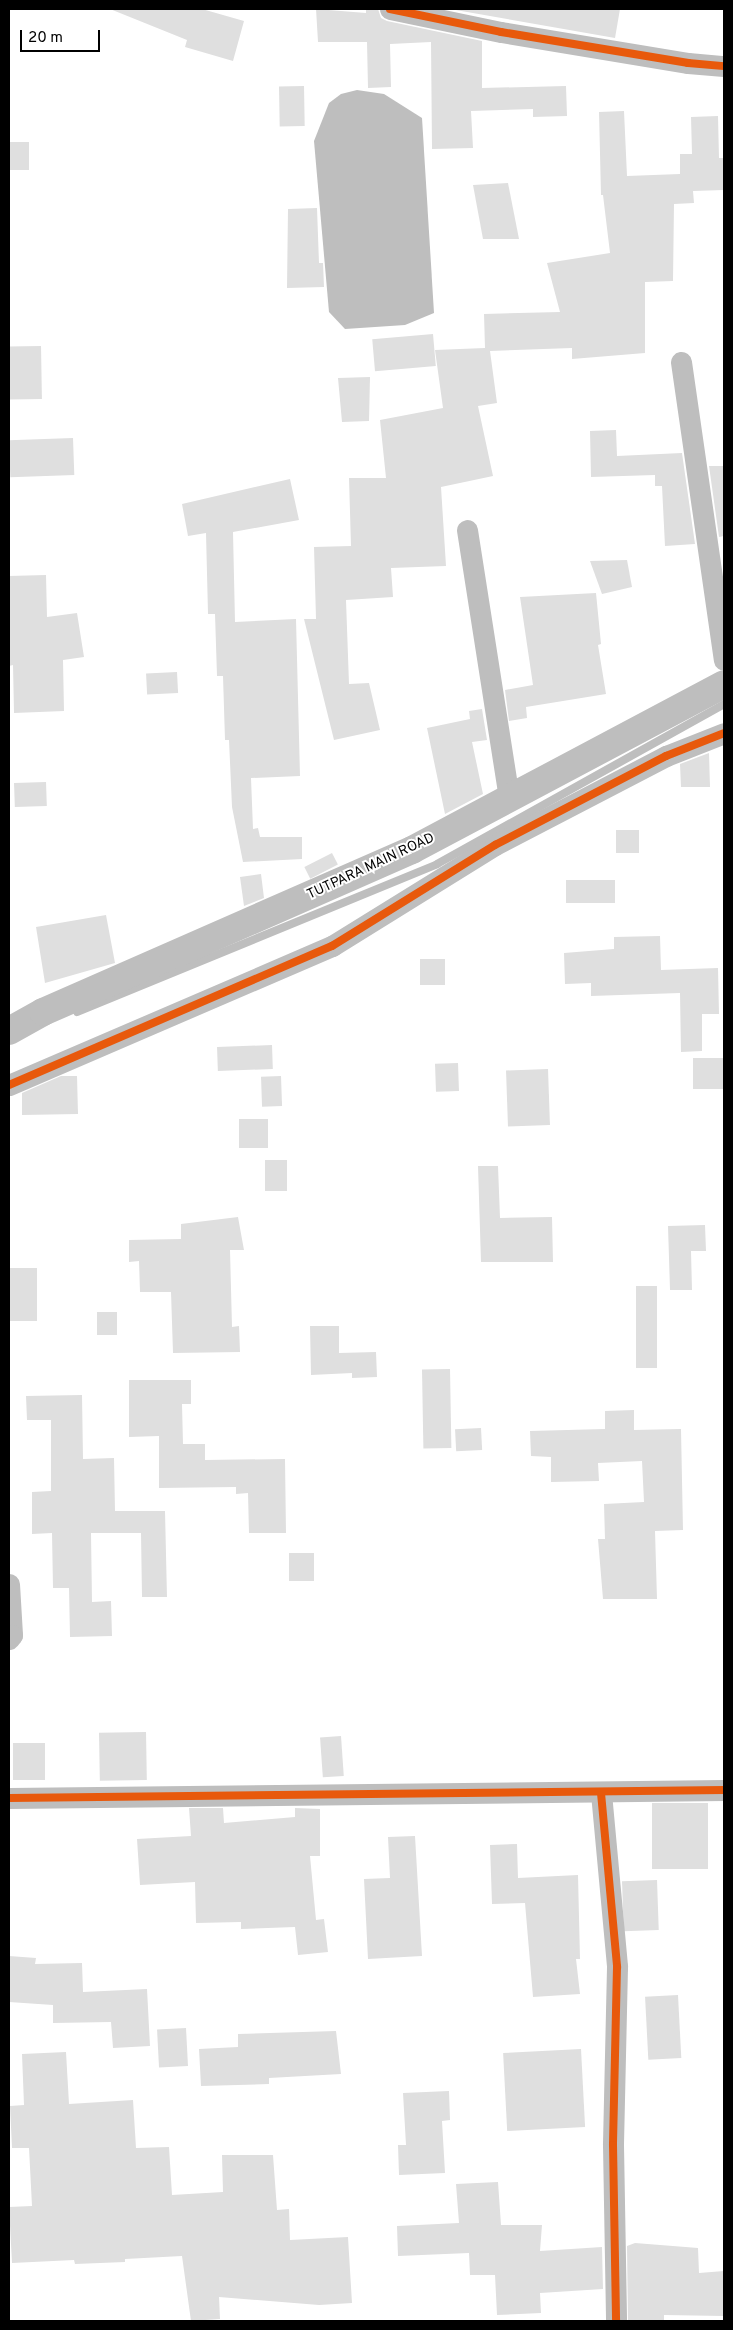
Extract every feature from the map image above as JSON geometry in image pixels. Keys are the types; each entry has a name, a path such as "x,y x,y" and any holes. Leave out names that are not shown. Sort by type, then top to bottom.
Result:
{"street":[{"path":"390,9 501,32 688,63 724,66"},
{"path":"681,362 724,660"},
{"path":"467,530 509,799"},
{"name":"TUTPARA MAIN ROAD","path":"9,1031 43,1012 412,850 724,684"},
{"path":"9,1085 332,946 495,845 666,756 724,733"},
{"path":"9,1584 12,1635 9,1639"},
{"path":"9,1798 724,1790"},
{"path":"601,1792 616,1967 613,2145 616,2321"}],"shaded area":[{"path":"357,90 384,94 422,118 434,313 405,325 345,329 329,312 314,141 329,103 341,94"}],"building":[{"path":"110,9 202,9 244,21 233,61 185,47 187,40"},
{"path":"316,9 366,13 366,9 378,9 381,18 387,21 482,41 482,88 566,86 567,116 533,117 533,109 471,111 473,148 432,149 431,42 390,44 391,87 368,88 367,42 318,42"},
{"path":"450,9 620,9 615,38"},
{"path":"279,86 304,86 305,126 280,126"},
{"path":"624,111 627,176 680,174 680,154 692,154 691,117 718,116 719,158 724,158 724,190 693,191 694,203 674,204 673,281 645,282 645,353 572,359 572,348 490,351 497,403 478,406 493,476 441,487 446,566 391,568 393,597 346,600 349,684 369,683 380,730 334,740 304,619 316,619 314,547 351,546 349,478 386,478 380,420 443,408 435,350 485,348 484,314 560,312 547,263 610,253 603,195 601,195 599,112"},
{"path":"9,142 29,142 29,170 9,170"},
{"path":"508,183 519,239 483,239 473,185"},
{"path":"317,208 319,263 323,263 324,287 287,288 288,209"},
{"path":"433,334 436,366 375,371 372,339"},
{"path":"41,346 42,399 10,400 9,347"},
{"path":"370,377 369,421 342,422 338,378"},
{"path":"616,430 617,456 682,453 695,544 665,546 662,486 655,486 655,475 591,477 590,431"},
{"path":"73,438 74,475 10,477 9,440"},
{"path":"709,466 724,466 724,536 719,537"},
{"path":"290,479 299,520 233,532 235,622 296,619 300,776 251,778 253,829 258,828 260,837 302,837 302,859 243,862 232,807 229,740 225,740 223,676 217,676 215,614 208,614 206,533 188,536 182,504"},
{"path":"627,560 632,587 602,594 590,561"},
{"path":"46,575 47,617 77,613 84,657 63,660 64,711 14,713 13,665 9,666 9,576"},
{"path":"596,593 601,644 598,645 606,694 526,707 527,718 509,721 505,690 533,685 520,597"},
{"path":"177,672 178,693 147,695 146,674"},
{"path":"482,709 487,740 472,742 483,794 445,814 427,728 470,719 469,711"},
{"path":"709,753 710,787 681,787 680,764"},
{"path":"46,782 47,806 15,807 14,783"},
{"path":"616,830 639,830 639,853 616,853"},
{"path":"332,853 338,865 310,879 304,867"},
{"path":"261,874 264,898 244,906 240,877"},
{"path":"566,880 615,880 615,903 566,903"},
{"path":"106,915 115,963 45,983 36,927"},
{"path":"660,936 661,970 718,968 719,1014 702,1014 702,1051 681,1052 680,993 591,996 591,983 565,984 564,953 614,949 614,937"},
{"path":"420,959 445,959 445,985 420,985"},
{"path":"272,1045 273,1069 218,1071 217,1047"},
{"path":"693,1058 724,1058 724,1089 693,1089"},
{"path":"458,1063 459,1091 436,1092 435,1064"},
{"path":"548,1069 550,1125 508,1126 506,1070"},
{"path":"61,1076 77,1076 78,1114 22,1115 22,1093"},
{"path":"281,1076 282,1106 262,1107 261,1077"},
{"path":"239,1119 268,1119 268,1148 239,1148"},
{"path":"265,1160 287,1160 287,1191 265,1191"},
{"path":"478,1166 498,1166 500,1218 552,1217 553,1262 481,1262"},
{"path":"238,1217 244,1250 230,1250 232,1327 239,1326 240,1352 173,1353 171,1292 140,1292 139,1261 129,1262 129,1240 181,1239 181,1224"},
{"path":"705,1225 706,1251 691,1251 692,1290 670,1290 668,1226"},
{"path":"9,1268 37,1268 37,1321 9,1321"},
{"path":"636,1286 657,1286 657,1368 636,1368"},
{"path":"97,1312 117,1312 117,1335 97,1335"},
{"path":"310,1326 339,1326 339,1353 376,1352 377,1377 352,1378 352,1373 311,1375"},
{"path":"422,1369 450,1369 451,1448 423,1448"},
{"path":"129,1380 191,1380 191,1404 182,1404 183,1444 205,1444 205,1460 285,1459 286,1533 249,1533 248,1493 236,1494 236,1487 159,1488 159,1436 129,1437"},
{"path":"82,1395 83,1459 114,1458 115,1511 165,1511 167,1597 142,1597 141,1533 91,1533 92,1602 111,1601 112,1636 70,1637 69,1588 53,1588 52,1533 32,1534 32,1492 51,1491 51,1420 27,1420 26,1396"},
{"path":"634,1410 634,1430 681,1429 683,1530 655,1531 657,1599 603,1599 598,1539 605,1539 604,1504 644,1502 642,1461 598,1463 599,1481 551,1482 551,1457 531,1456 530,1431 605,1429 605,1411"},
{"path":"481,1428 482,1450 456,1451 455,1429"},
{"path":"289,1553 314,1553 314,1581 289,1581"},
{"path":"146,1732 147,1780 100,1781 99,1733"},
{"path":"341,1736 344,1776 323,1777 320,1737"},
{"path":"13,1743 45,1743 45,1780 13,1780"},
{"path":"652,1803 708,1803 708,1869 652,1869"},
{"path":"189,1808 223,1808 224,1823 295,1817 295,1808 320,1809 320,1856 310,1856 316,1920 324,1919 328,1952 298,1955 295,1927 241,1929 241,1922 196,1923 195,1882 140,1885 137,1839 191,1836"},
{"path":"415,1836 422,1956 368,1959 364,1879 390,1878 388,1837"},
{"path":"517,1844 518,1878 578,1875 580,1959 576,1959 580,1994 533,1997 525,1903 492,1904 490,1845"},
{"path":"657,1880 659,1930 624,1931 622,1881"},
{"path":"9,1956 36,1958 35,1964 82,1963 83,1992 147,1989 150,2046 113,2048 111,2022 53,2023 53,2005 9,2002"},
{"path":"678,1995 681,2058 648,2060 645,1997"},
{"path":"186,2028 188,2066 159,2067 157,2030"},
{"path":"336,2031 341,2074 269,2078 269,2084 201,2086 199,2049 238,2047 238,2034"},
{"path":"581,2049 585,2127 507,2131 503,2053"},
{"path":"66,2052 69,2104 133,2100 136,2148 169,2147 172,2195 223,2192 222,2155 273,2155 277,2210 289,2209 290,2240 348,2237 352,2303 319,2305 219,2297 220,2319 191,2321 182,2256 125,2259 125,2262 75,2264 74,2260 12,2263 9,2207 32,2206 29,2148 12,2148 10,2106 24,2105 22,2054"},
{"path":"449,2091 450,2120 442,2121 445,2173 399,2175 398,2145 406,2145 403,2093"},
{"path":"498,2182 501,2225 542,2225 540,2251 602,2247 603,2289 540,2293 541,2313 497,2315 495,2275 470,2275 469,2253 398,2256 397,2226 459,2223 456,2184"},
{"path":"635,2243 698,2248 699,2273 724,2271 724,2316 664,2315 664,2321 628,2321 627,2246"}],"waterway":[{"path":"77,1012 437,864 724,704"}],"cycle path":[{"path":"390,9 501,32 688,63 724,66"},
{"path":"9,1085 332,946 495,845 666,756 724,733"},
{"path":"9,1798 724,1790"},
{"path":"601,1793 617,1967 613,2145 616,2321"}]}
